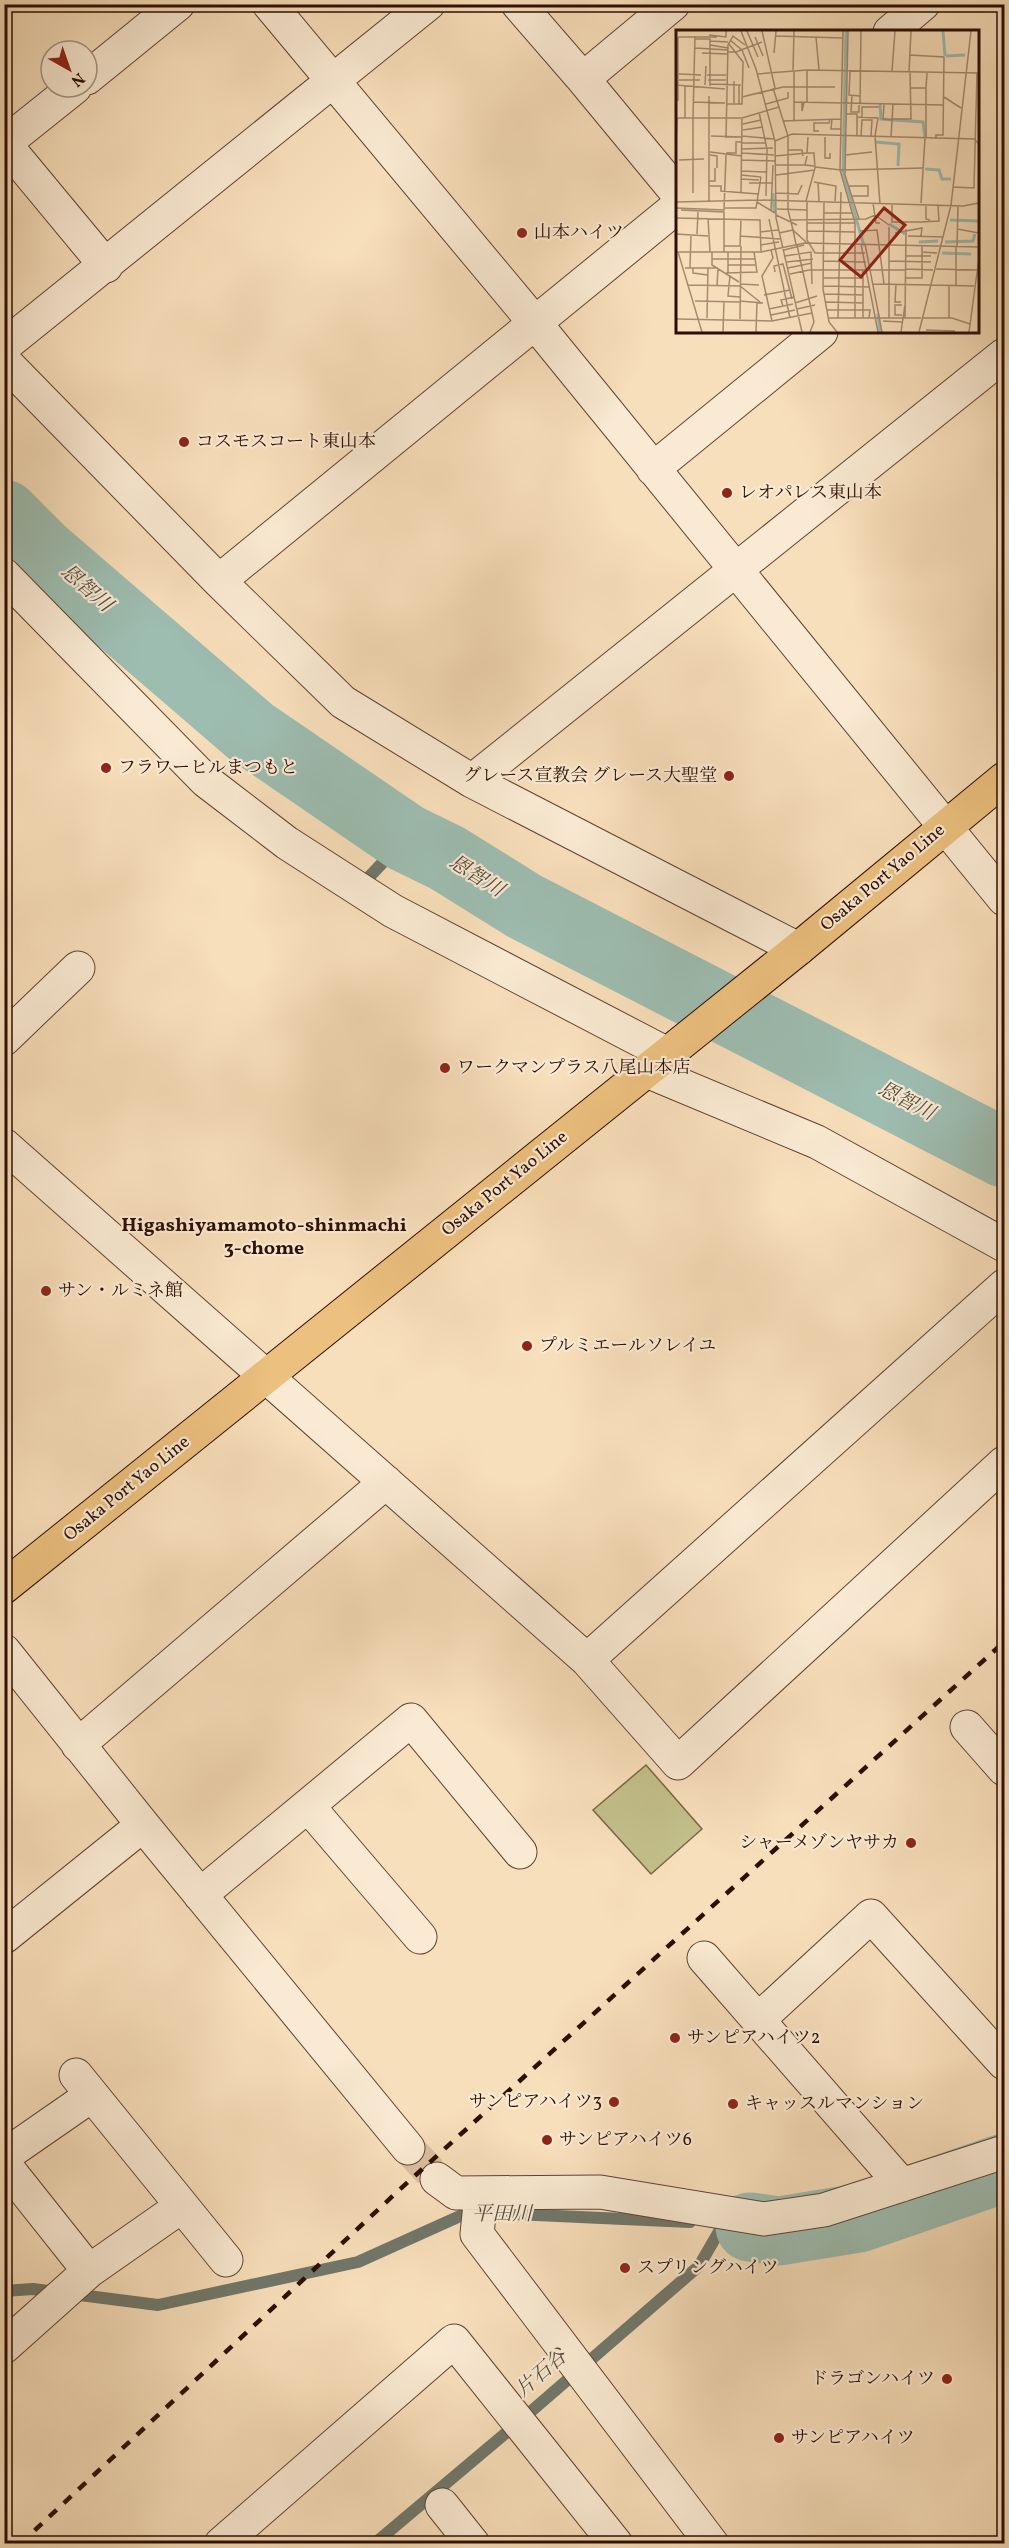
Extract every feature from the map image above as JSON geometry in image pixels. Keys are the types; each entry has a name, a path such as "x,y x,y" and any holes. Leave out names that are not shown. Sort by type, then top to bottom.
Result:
{"main road":[{"name":"Osaka Port Yao Line","path":"4,1587 798,949 1005,779"}],"street":[{"path":"99,68 178,4"},
{"path":"269,4 535,323 944,828 1005,899"},
{"path":"4,346 428,4"},
{"path":"518,4 676,193"},
{"path":"583,79 673,4"},
{"path":"892,30 923,4"},
{"path":"60,99 5,143 106,266"},
{"path":"219,581 676,208"},
{"path":"653,470 820,333"},
{"path":"472,781 1005,355"},
{"path":"4,361 219,581 343,702 472,781 798,949"},
{"path":"4,575 206,781 287,843 393,911 657,1062 817,1142 1005,1245"},
{"path":"4,1039 78,968"},
{"path":"4,1145 587,1660 678,1763 1005,1463"},
{"path":"587,1660 1005,1286"},
{"path":"78,1744 386,1482"},
{"path":"4,1651 142,1825 408,2148"},
{"path":"200,1895 411,1720 520,1852"},
{"path":"967,1727 1005,1769"},
{"path":"308,1806 420,1937"},
{"path":"4,1937 142,1825"},
{"path":"758,2020 871,1916 1005,2063"},
{"path":"704,1958 902,2185"},
{"path":"4,2156 84,2085 226,2260"},
{"path":"437,2179 456,2193 600,2192 764,2219 824,2210 1005,2152"},
{"path":"4,2164 74,2285"},
{"path":"481,2194 477,2234 712,2544"},
{"path":"4,2347 74,2285 182,2206"},
{"path":"221,2544 454,2341 616,2544"},
{"path":"442,2505 473,2544"}],"shaded area":[{"path":"646,1765 702,1829 651,1874 593,1810"}],"waterway":[{"name":"恩智川","path":"4,514 42,552 251,732 406,838 447,858 524,906 1004,1153"},
{"path":"370,876 406,838"},
{"name":"平田川","path":"750,2227 779,2231 859,2218 1004,2168"},
{"name":"平田川","path":"4,2291 33,2289 158,2305 358,2262 469,2212 690,2222"},
{"name":"片石谷","path":"374,2544 699,2266 724,2223 716,2223"}],"tunnel":[{"path":"408,2148 437,2179"}],"railway":[{"path":"20,2544 397,2192 1004,1642"}],"place":[{"name":"山本ハイツ","path":"522,233"},
{"name":"コスモスコート東山本","path":"184,442"},
{"name":"レオパレス東山本","path":"727,493"},
{"name":"フラワーヒルまつもと","path":"106,768"},
{"name":"グレース宣教会 グレース大聖堂","path":"729,776"},
{"name":"ワークマンプラス八尾山本店","path":"445,1068"},
{"name":"サン・ルミネ館","path":"46,1291"},
{"name":"プルミエールソレイユ","path":"527,1346"},
{"name":"シャーメゾンヤサカ","path":"911,1843"},
{"name":"サンピアハイツ2","path":"675,2038"},
{"name":"サンピアハイツ3","path":"614,2102"},
{"name":"キャッスルマンション","path":"733,2104"},
{"name":"サンピアハイツ6","path":"547,2140"},
{"name":"スプリングハイツ","path":"625,2268"},
{"name":"ドラゴンハイツ","path":"947,2379"},
{"name":"サンピアハイツ","path":"779,2438"}],"district":[{"name":"Higashiyamamoto-shinmachi 3-chome","path":"264,1238"}]}
